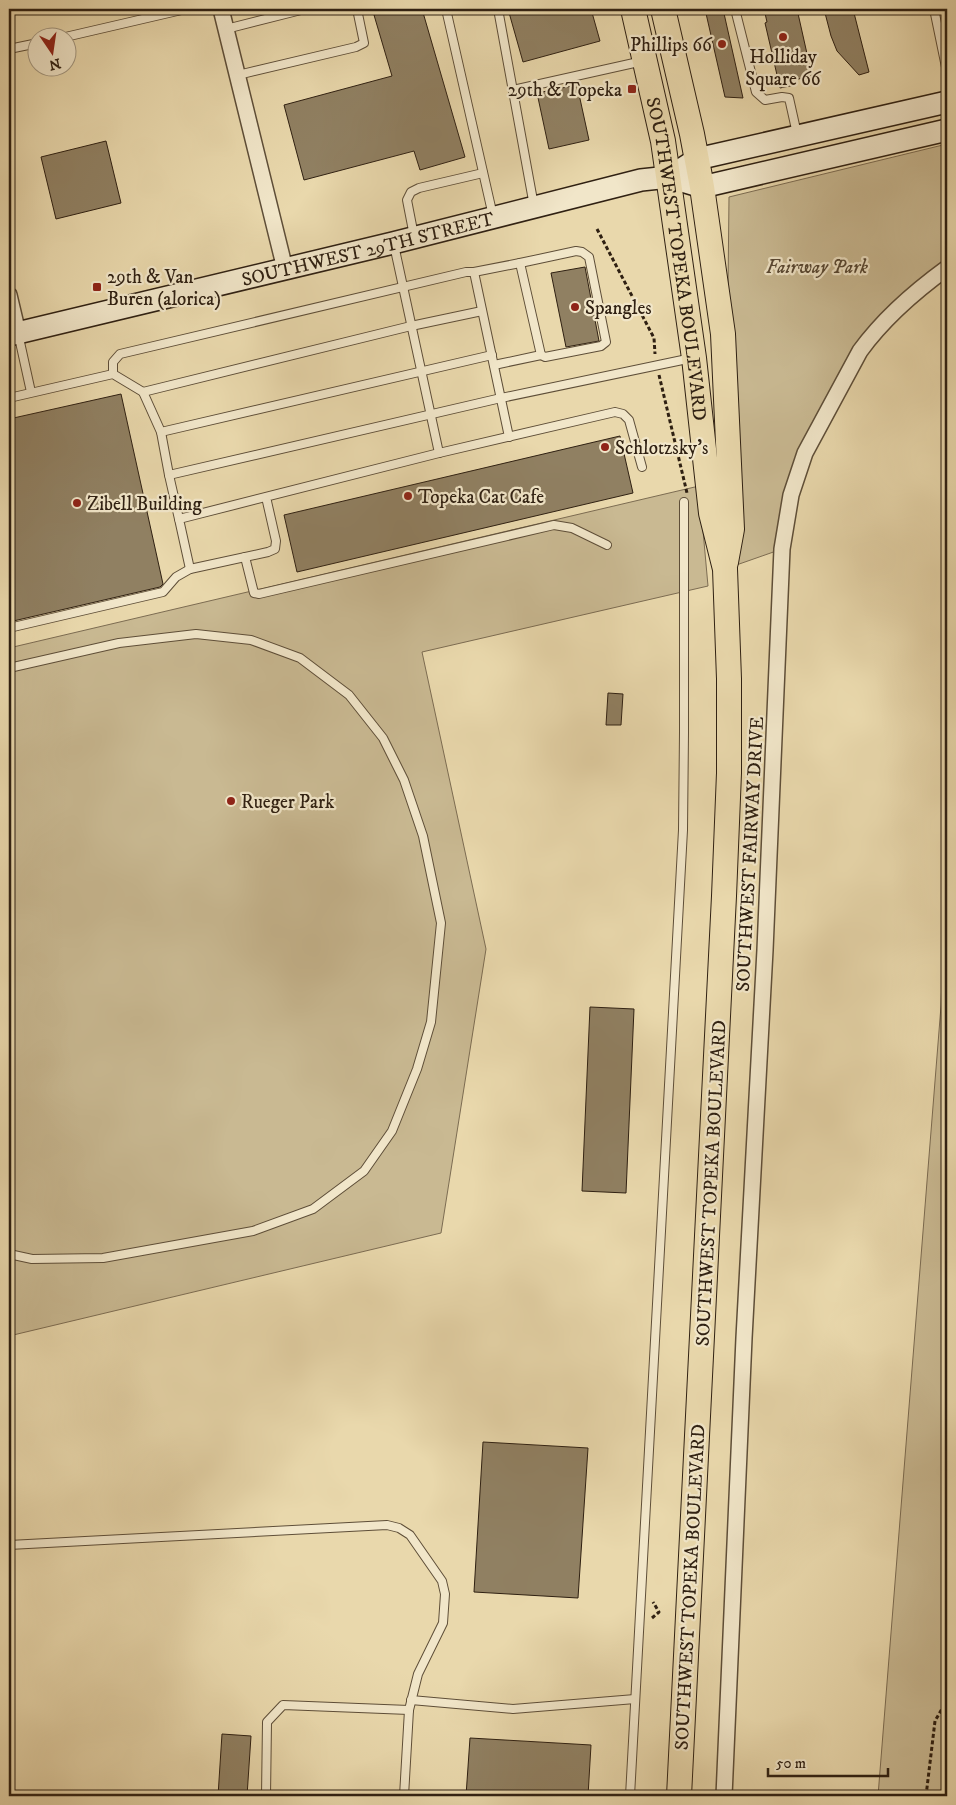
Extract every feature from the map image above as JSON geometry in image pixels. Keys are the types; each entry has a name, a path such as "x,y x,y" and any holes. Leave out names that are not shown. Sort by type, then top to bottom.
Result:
{"main road":[{"name":"SOUTHWEST TOPEKA BOULEVARD","path":"633,9 663,141 694,358 711,513 725,569"},
{"name":"SOUTHWEST TOPEKA BOULEVARD","path":"664,9 697,159 723,334 732,529 725,569 729,689 729,773 725,877 679,1796"},
{"path":"669,178 697,159 947,102"},
{"name":"SOUTHWEST 29TH STREET","path":"13,334 414,238 641,180 669,178 702,187 947,130"}],"street":[{"path":"221,9 285,269"},
{"name":"SOUTHWEST FAIRWAY DRIVE","path":"724,1796 782,559 787,516 791,495 805,453 860,351 896,309 947,268"},
{"path":"9,295 13,334"}],"lane":[{"path":"78,34 186,9"},
{"path":"226,29 306,9"},
{"path":"238,75 356,47 364,43 357,9"},
{"path":"446,9 493,218"},
{"path":"498,9 534,207"},
{"path":"734,9 756,92 765,100 782,97 789,98 797,136"},
{"path":"936,9 947,72"},
{"path":"9,49 28,45"},
{"path":"513,90 644,61"},
{"path":"414,238 407,200 411,192 419,188 483,173"},
{"path":"393,243 439,453"},
{"path":"113,374 114,362 120,354 466,272 474,272 576,251 582,252 589,257 606,342 601,346 494,365"},
{"path":"520,263 541,356"},
{"path":"474,272 509,437"},
{"path":"143,392 411,326 482,311"},
{"path":"13,334 31,392"},
{"path":"161,432 492,355"},
{"path":"169,475 501,398 694,358"},
{"path":"9,398 113,374 143,392 161,432 190,569"},
{"path":"179,519 439,453 615,412 623,414 629,420 642,467"},
{"path":"9,628 163,592 176,577 190,569 245,557 275,548 276,541 266,497"},
{"path":"630,1796 683,830 684,502"},
{"path":"245,557 254,593 259,594 554,525 572,528 607,545"},
{"path":"9,668 120,643 196,634 251,640 300,658 349,695 383,738 404,780 423,836 441,923 431,1022 417,1069 392,1131 364,1171 313,1209 253,1231 103,1258 32,1259 9,1254"},
{"path":"9,1545 387,1525 399,1528 410,1535 442,1581 445,1594 443,1623 418,1674 409,1710 404,1796"},
{"path":"412,1700 513,1709 635,1699"},
{"path":"266,1796 267,1722 283,1705 409,1710"}],"path":[{"path":"926,1796 935,1721 947,1700"}],"green space":[{"name":"Fairway Park","path":"947,144 947,269 871,337 805,453 782,549 725,569 729,197"},
{"name":"Rueger Park","path":"699,486 708,586 422,652 486,949 441,1233 9,1336 9,648"},
{"path":"947,843 947,1796 878,1796 941,1006"}],"building":[{"path":"395,9 422,9 465,157 420,170 414,151 304,180 284,105 392,76 374,15"},
{"path":"508,9 591,9 600,41 523,62"},
{"path":"705,9 723,9 743,98 725,97"},
{"path":"764,9 797,9 812,76 794,80 795,85 780,88 765,23 767,22"},
{"path":"840,9 853,9 869,72 859,75 837,51 825,13"},
{"path":"577,85 589,140 549,149 537,93"},
{"path":"106,141 121,203 56,219 41,157"},
{"name":"Spangles","path":"585,267 599,341 566,347 551,273"},
{"name":"Zibell Building","path":"121,394 163,584 160,587 9,622 9,419"},
{"path":"620,436 633,493 297,572 284,515"},
{"path":"608,693 623,694 621,725 606,725"},
{"path":"590,1007 634,1009 626,1193 582,1191"},
{"path":"483,1442 588,1448 578,1598 474,1592"},
{"path":"222,1734 251,1736 247,1796 218,1796"},
{"path":"470,1738 591,1745 588,1796 466,1796"}],"place":[{"name":"Holliday Square 66","path":"783,37"},
{"name":"Phillips 66","path":"722,44"},
{"name":"29th & Topeka","path":"632,89"},
{"name":"29th & Van Buren (alorica)","path":"97,287"},
{"name":"Spangles","path":"575,307"},
{"name":"Schlotzsky's","path":"605,447"},
{"name":"Topeka Cat Cafe","path":"408,496"},
{"name":"Zibell Building","path":"77,503"},
{"name":"Rueger Park","path":"231,801"}]}
